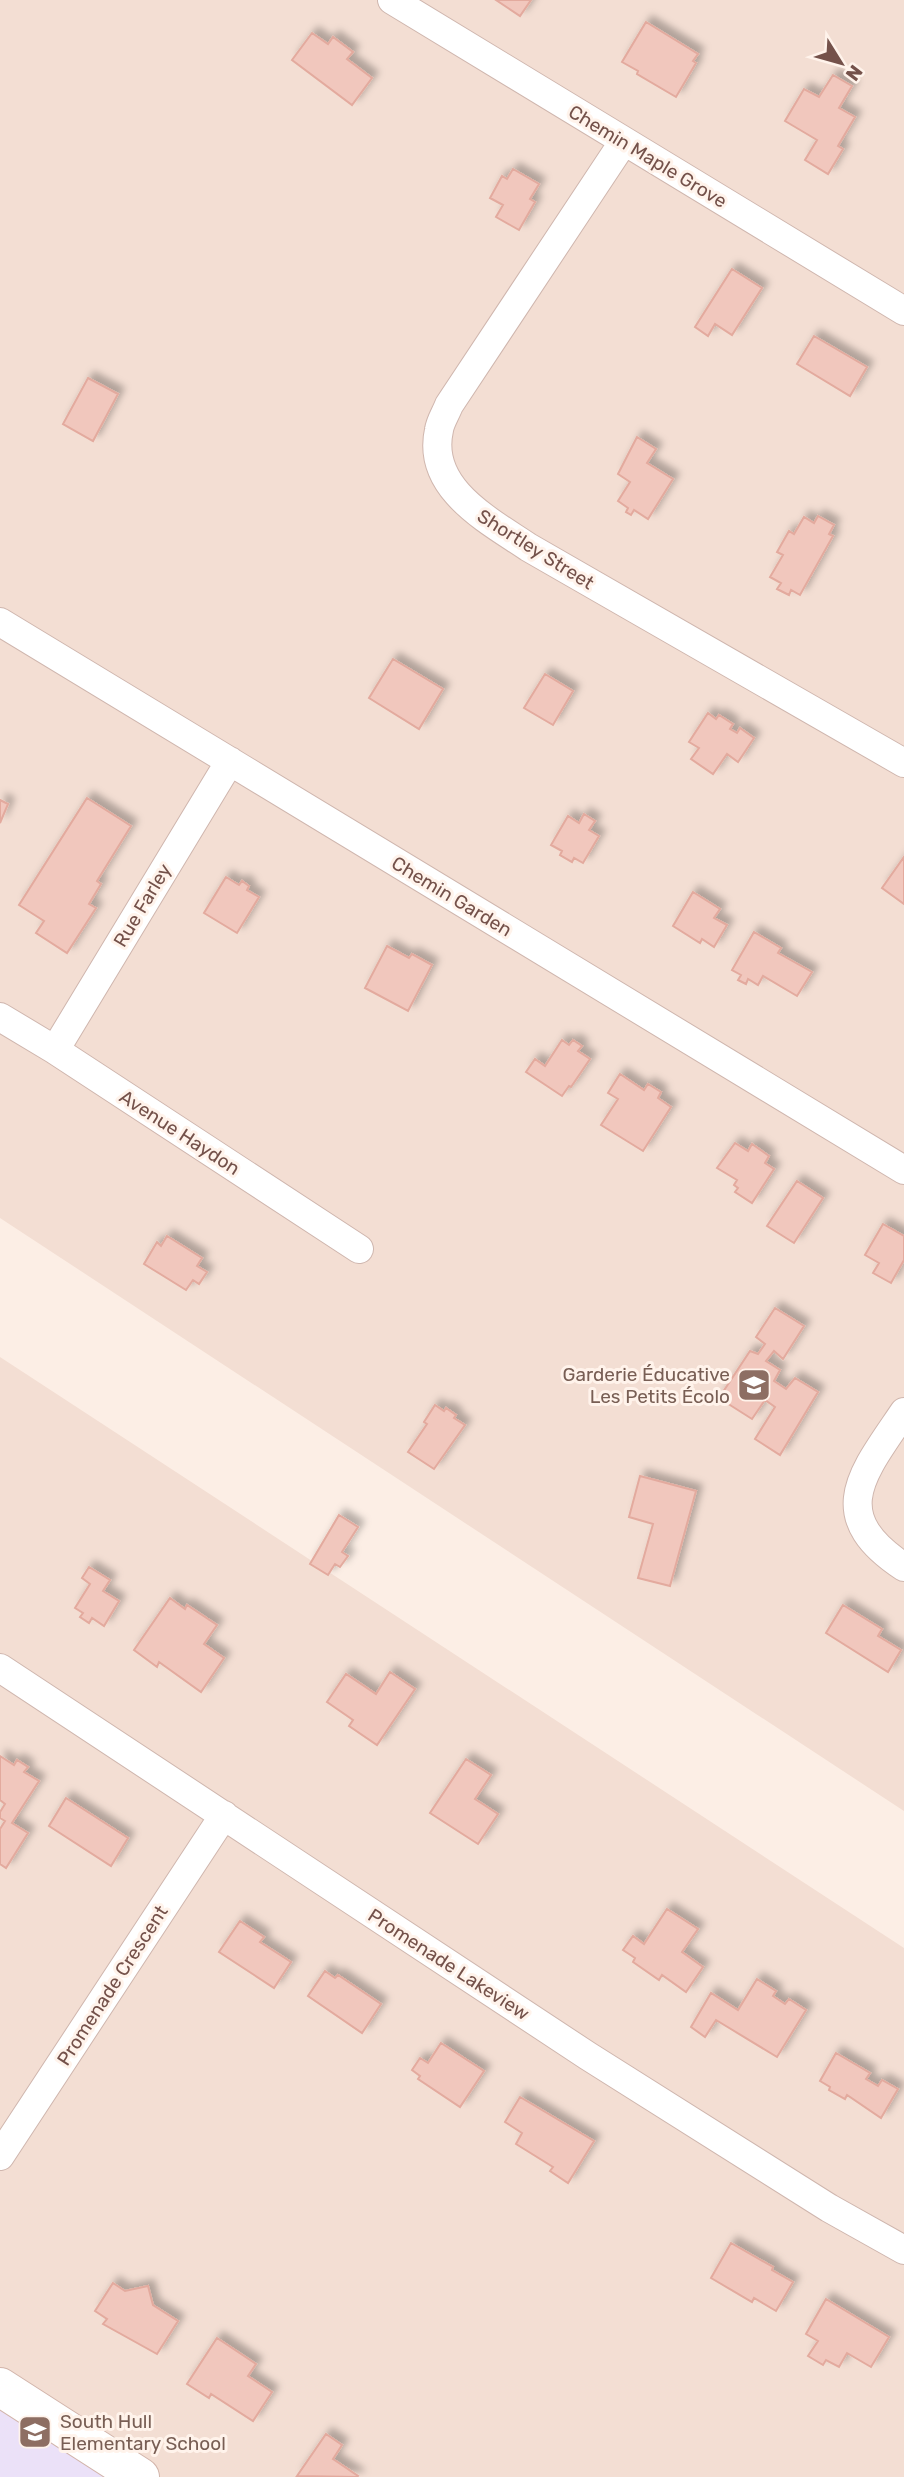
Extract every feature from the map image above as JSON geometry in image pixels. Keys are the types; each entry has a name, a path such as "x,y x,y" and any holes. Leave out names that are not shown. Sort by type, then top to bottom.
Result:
{"street":[{"name":"Chemin Maple Grove","path":"392,0 904,311"},
{"name":"Shortley Street","path":"624,141 449,405 439,429 437,450 441,471 472,508 528,547 904,763"},
{"name":"Chemin Garden","path":"0,622 904,1170"},
{"name":"Rue Farley","path":"55,1050 230,761"},
{"name":"Avenue Haydon","path":"0,1017 55,1050 359,1249"},
{"path":"904,1412 864,1474 856,1497 859,1518 867,1536 904,1567"},
{"name":"Promenade Lakeview","path":"0,1668 588,2056 829,2208 904,2250"},
{"name":"Promenade Crescent","path":"0,2156 224,1815"},
{"path":"0,2387 140,2477"}],"shaded area":[{"path":"0,0 904,0 904,1811 0,1218"},
{"path":"0,1357 904,1948 904,2477 0,2477"},
{"name":"South Hull Elementary School","path":"0,2387 140,2477 0,2477"}],"building":[{"path":"496,0 531,0 520,16"},
{"path":"646,22 698,54 693,61 696,63 676,97 622,62"},
{"path":"312,33 328,44 333,37 353,52 347,59 372,78 352,105 292,60"},
{"path":"833,75 852,86 839,108 855,117 838,146 843,149 828,174 805,160 817,140 785,121 804,89 819,97"},
{"path":"513,169 539,184 530,199 535,202 519,230 496,217 503,205 490,198 502,176 507,179"},
{"path":"732,269 762,288 732,335 715,324 708,336 695,327"},
{"path":"814,336 867,367 850,396 797,364"},
{"path":"88,378 118,394 93,441 63,424"},
{"path":"637,437 656,449 647,463 673,479 648,519 634,510 631,515 626,512 628,508 618,501 630,482 618,474"},
{"path":"818,516 834,525 829,534 833,536 800,595 791,590 789,595 777,589 781,583 770,577 783,555 777,552 789,531 794,534 804,517 814,523"},
{"path":"393,659 443,689 419,729 369,698"},
{"path":"545,674 573,691 553,725 524,708"},
{"path":"708,713 716,719 719,715 733,724 730,729 737,733 740,728 754,738 738,762 727,754 713,774 691,759 699,748 689,742"},
{"path":"87,798 131,826 97,881 101,884 89,904 96,908 67,953 36,933 44,921 19,905"},
{"path":"0,800 8,804 0,823"},
{"path":"584,814 595,821 589,830 599,836 583,863 574,858 572,862 560,855 562,851 551,845 568,816 579,823"},
{"path":"904,857 904,904 882,888"},
{"path":"226,877 239,885 242,881 249,886 247,890 259,897 237,933 204,913"},
{"path":"693,892 720,909 714,918 727,925 714,947 702,939 700,943 673,926"},
{"path":"754,932 781,948 778,953 812,972 797,996 763,976 758,985 748,979 746,984 738,980 741,975 732,970"},
{"path":"387,946 409,958 412,954 432,965 408,1011 365,988"},
{"path":"562,1040 569,1045 573,1040 582,1046 578,1051 590,1059 562,1096 526,1072 535,1059 545,1066"},
{"path":"620,1074 644,1090 648,1084 661,1092 658,1098 671,1107 643,1151 601,1125 618,1099 608,1093"},
{"path":"735,1143 748,1151 752,1144 769,1156 765,1163 774,1169 752,1203 735,1192 738,1188 734,1185 737,1180 717,1168"},
{"path":"797,1181 823,1198 794,1243 767,1226"},
{"path":"883,1224 904,1236 904,1260 891,1283 873,1273 879,1263 865,1255"},
{"path":"167,1236 202,1258 197,1266 207,1272 199,1284 193,1280 186,1290 144,1264 157,1242 161,1246"},
{"name":"Garderie Éducative Les Petits Écolo","path":"775,1308 804,1326 783,1359 774,1351 766,1361 780,1370 774,1381 786,1389 795,1378 818,1392 780,1455 755,1439 775,1407 765,1400 752,1419 719,1398 750,1351 758,1354 765,1344 756,1337"},
{"path":"435,1405 444,1411 446,1408 456,1415 454,1418 465,1425 434,1469 408,1452 427,1424 424,1422"},
{"path":"640,1476 696,1491 670,1586 638,1578 653,1524 629,1517"},
{"path":"339,1515 358,1527 342,1552 348,1556 340,1567 335,1564 328,1575 310,1564"},
{"path":"89,1567 110,1580 103,1591 119,1601 104,1626 92,1618 89,1623 80,1617 83,1613 75,1608 90,1584 82,1578"},
{"path":"170,1598 185,1609 187,1605 217,1625 204,1644 224,1658 201,1692 159,1662 157,1667 134,1650"},
{"path":"843,1605 882,1629 878,1636 901,1650 888,1672 826,1633"},
{"path":"390,1672 415,1689 377,1745 349,1726 353,1720 327,1702 346,1674 376,1694"},
{"path":"0,1756 14,1765 17,1760 28,1767 24,1772 39,1781 12,1823 28,1833 6,1868 0,1864 0,1829 5,1821 0,1818 0,1812 5,1804 0,1800"},
{"path":"466,1759 491,1775 475,1799 498,1814 478,1844 430,1813"},
{"path":"66,1798 128,1838 111,1866 49,1826"},
{"path":"667,1909 698,1929 682,1952 703,1967 686,1992 662,1975 659,1980 633,1962 635,1958 623,1950 633,1936 644,1944"},
{"path":"240,1921 264,1937 260,1942 291,1962 274,1988 219,1952"},
{"path":"325,1971 335,1978 338,1975 381,2004 362,2033 308,1996"},
{"path":"757,1979 776,1991 773,1996 785,2004 789,1999 806,2010 777,2057 716,2020 705,2037 691,2027 711,1993 738,2010"},
{"path":"441,2043 484,2071 460,2107 418,2079 420,2076 412,2070 420,2058 428,2063"},
{"path":"836,2053 870,2073 866,2079 878,2086 882,2080 898,2089 881,2118 847,2095 845,2099 829,2090 830,2087 820,2081"},
{"path":"520,2097 594,2141 568,2183 550,2171 553,2167 516,2144 522,2133 505,2122"},
{"path":"731,2243 793,2282 776,2311 754,2298 752,2302 711,2278"},
{"path":"113,2283 125,2291 148,2286 153,2305 178,2321 157,2354 103,2324 107,2319 95,2311"},
{"path":"826,2299 889,2337 871,2367 847,2353 839,2367 826,2360 823,2365 808,2356 818,2341 806,2334"},
{"path":"217,2338 256,2364 248,2376 272,2392 253,2421 211,2394 209,2398 187,2384"},
{"path":"326,2434 342,2445 333,2459 357,2477 297,2476"}],"place":[{"name":"Garderie Éducative Les Petits Écolo","path":"754,1385"},
{"name":"South Hull Elementary School","path":"35,2432"}]}
